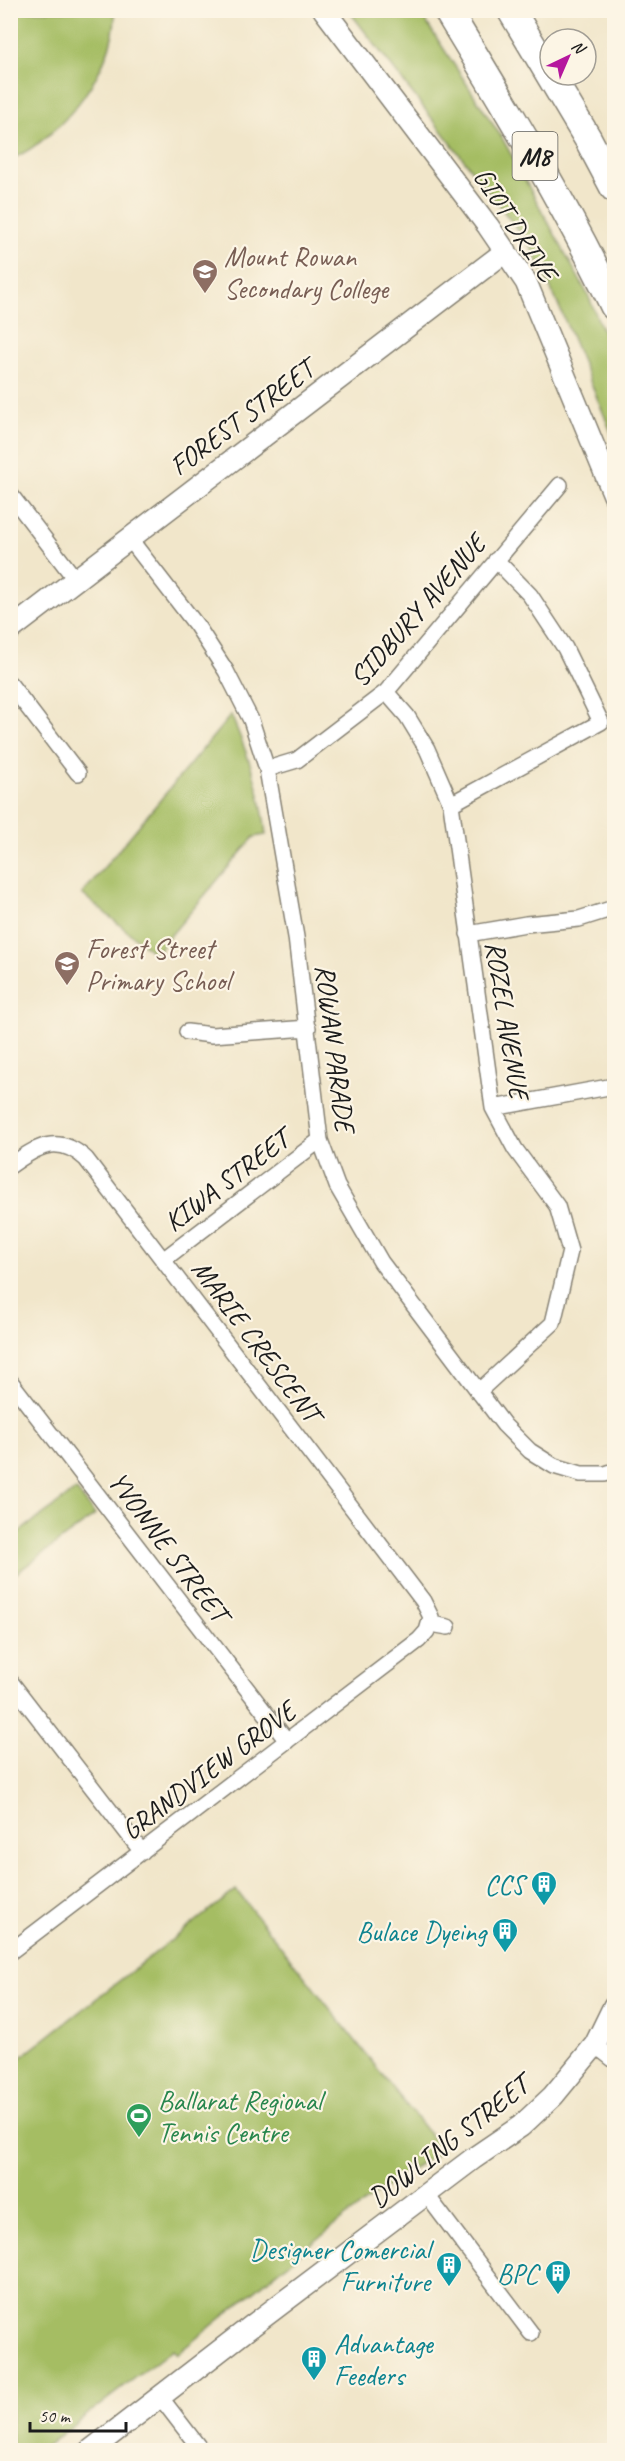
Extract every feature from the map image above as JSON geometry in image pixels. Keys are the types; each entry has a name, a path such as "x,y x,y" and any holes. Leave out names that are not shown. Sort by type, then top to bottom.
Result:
{"highway":[{"name":"M8","path":"447,10 516,123 589,252 615,306"},
{"name":"M8","path":"511,10 615,188"}],"street":[{"name":"GIOT DRIVE","path":"324,10 506,250 526,282 615,495"},
{"name":"FOREST STREET","path":"10,630 506,250"},
{"name":"SIDBURY AVENUE","path":"267,769 297,760 386,692 560,484"},
{"path":"10,494 76,580"},
{"name":"ROWAN PARADE","path":"129,538 197,626 226,671 251,720 267,769 296,937 320,1140 337,1186 381,1262 504,1425 530,1450 554,1466 581,1474 604,1474 615,1471"},
{"path":"451,804 608,718 530,594 496,560"},
{"path":"10,684 78,773"},
{"name":"ROZEL AVENUE","path":"386,692 407,716 427,748 451,804 493,1108 514,1149 557,1206 570,1251 553,1323 478,1392"},
{"path":"468,934 526,924 579,919 615,908"},
{"path":"187,1032 212,1035 308,1028"},
{"path":"493,1108 615,1086"},
{"name":"KIWA STREET","path":"163,1260 320,1140"},
{"name":"MARIE CRESCENT","path":"10,1166 29,1152 44,1146 62,1146 78,1153 89,1164 423,1600 431,1615 431,1624"},
{"name":"YVONNE STREET","path":"10,1381 286,1742"},
{"path":"431,1624 447,1627"},
{"name":"GRANDVIEW GROVE","path":"10,1952 419,1640 431,1624"},
{"path":"10,1681 142,1852"},
{"name":"DOWLING STREET","path":"91,2451 426,2194 521,2126 553,2096 595,2045 615,2006"},
{"path":"595,2045 615,2060"},
{"path":"426,2194 531,2333"},
{"path":"161,2398 201,2451"}],"green space":[{"path":"10,11 115,11 107,55 82,98 49,135 11,159"},
{"path":"349,11 419,11 502,138 588,295 614,359 614,439 558,304 531,247"},
{"path":"231,715 253,774 266,835 254,837 155,954 82,894"},
{"path":"76,1490 95,1515 11,1577 11,1538"},
{"path":"236,1890 442,2150 403,2174 334,2226 177,2354 173,2349 41,2450 11,2450 11,2065"}],"place":[{"name":"Mount Rowan Secondary College","path":"205,295"},
{"name":"Forest Street Primary School","path":"67,987"},
{"name":"CCS","path":"544,1907"},
{"name":"Bulace Dyeing","path":"505,1954"},
{"name":"Ballarat Regional Tennis Centre","path":"139,2139"},
{"name":"Designer Comercial Furniture","path":"449,2288"},
{"name":"BPC","path":"558,2296"},
{"name":"Advantage Feeders","path":"314,2382"}]}
